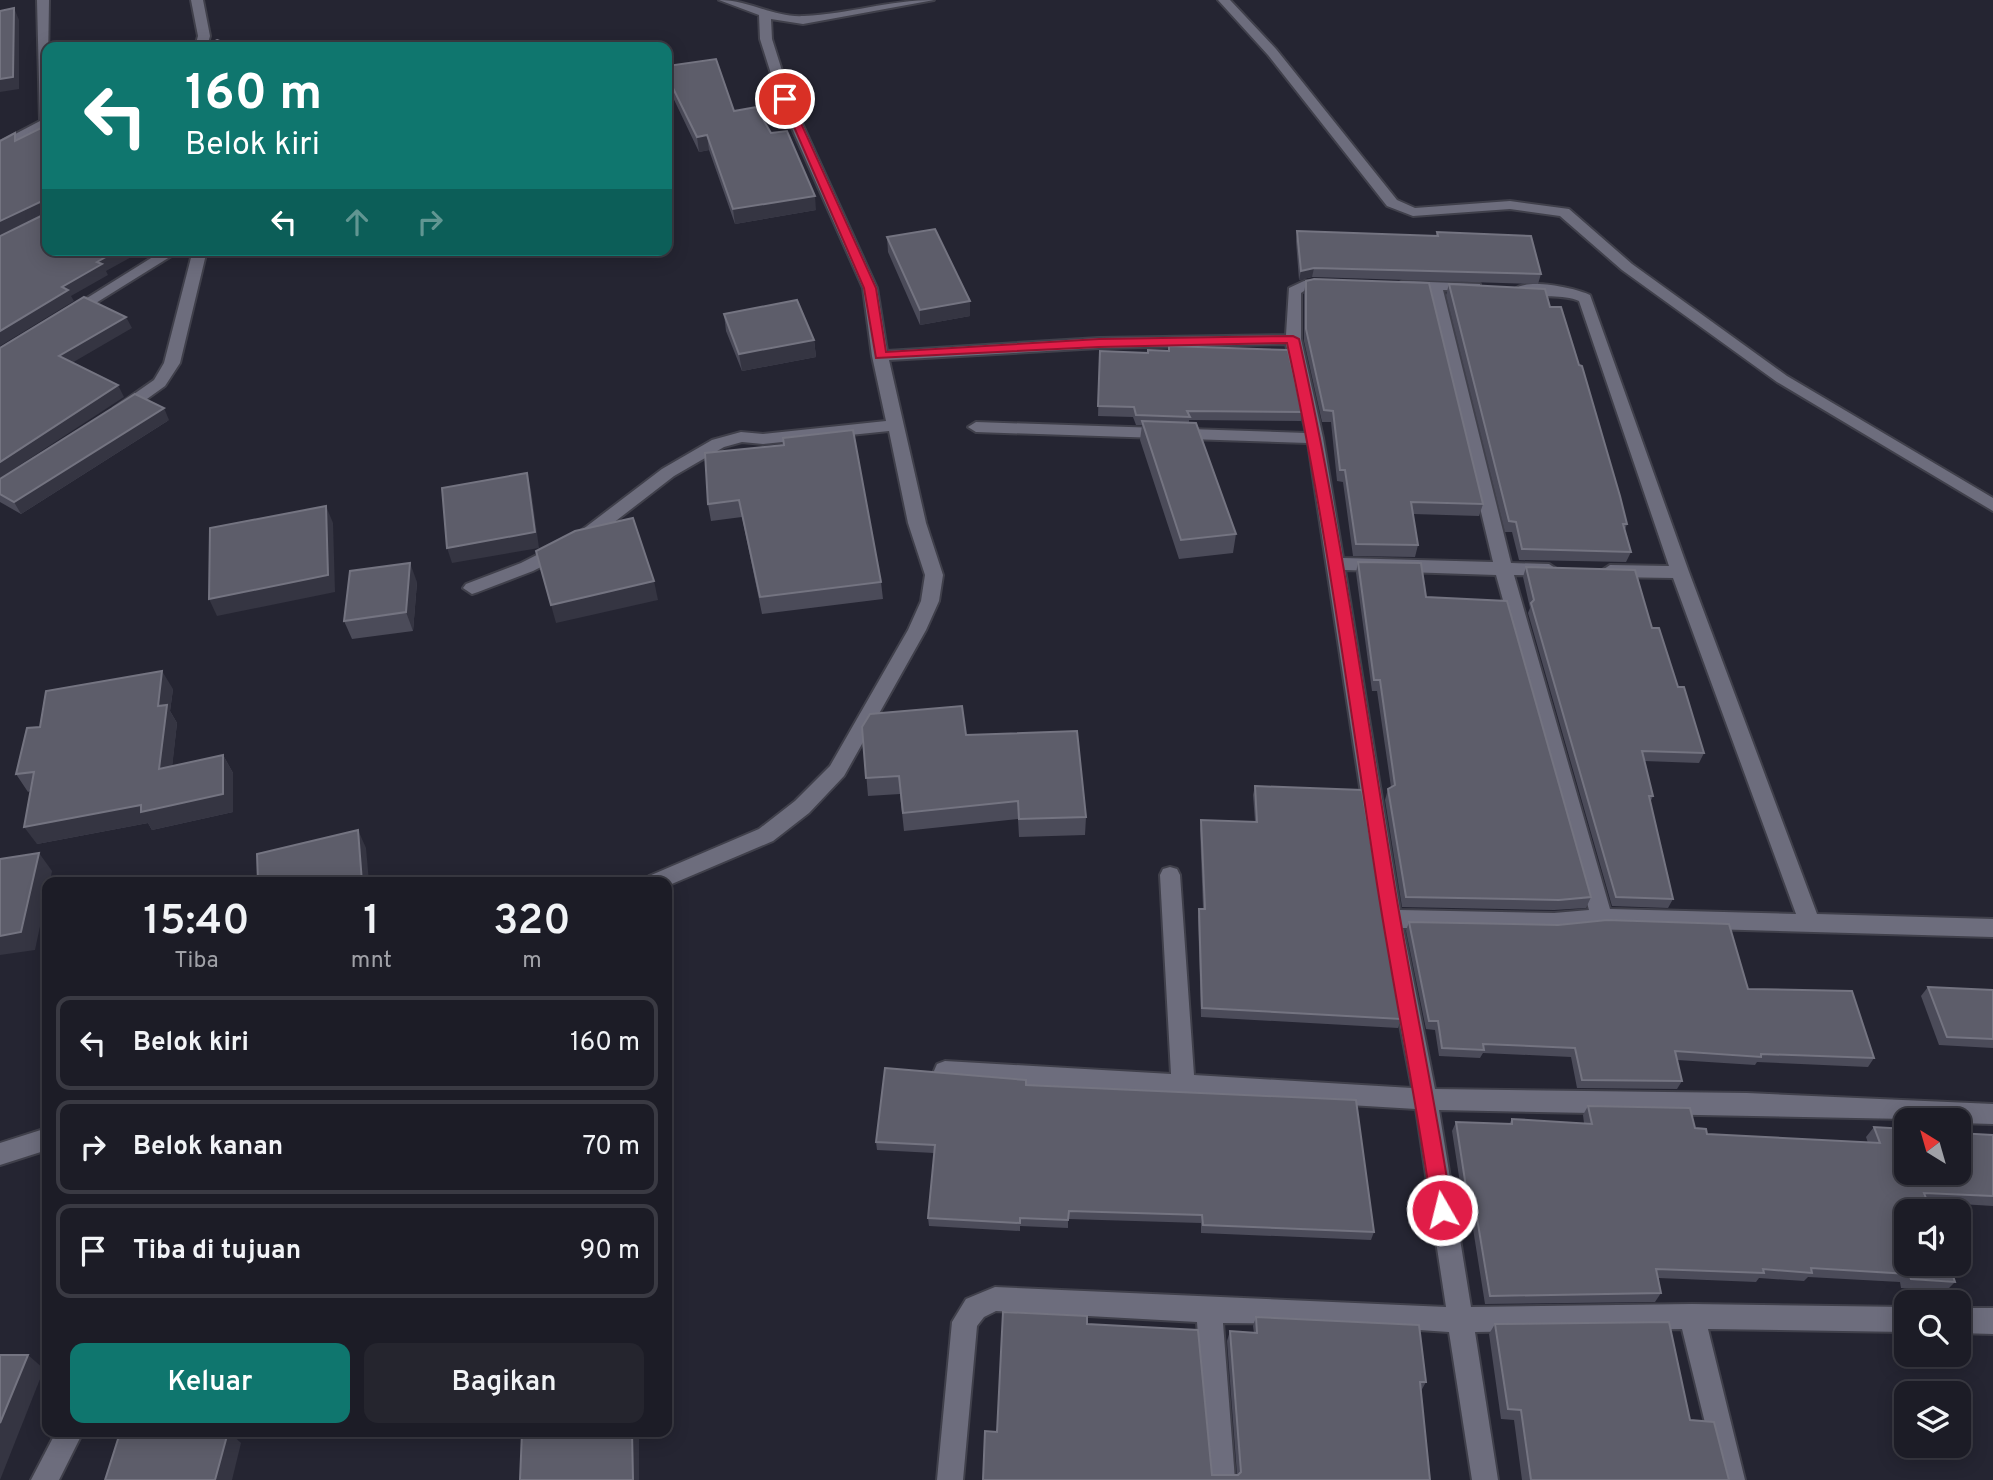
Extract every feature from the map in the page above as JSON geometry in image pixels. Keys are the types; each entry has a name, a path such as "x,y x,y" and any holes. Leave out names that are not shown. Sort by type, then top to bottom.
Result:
{"street":[{"path":"43,0 44,42"},
{"path":"197,0 204,36 202,42"},
{"path":"725,0 781,18 811,20 928,0"},
{"path":"1224,0 1272,52 1392,203 1413,212 1510,205 1564,212 1627,267 1782,379 1993,505"},
{"path":"668,877 752,843 779,827 836,771 917,630 930,601 934,575 917,523 895,425 880,356 870,288 785,99 763,29 765,13"},
{"path":"0,147 42,126"},
{"path":"58,320 164,256"},
{"path":"102,423 153,388 167,373 198,256"},
{"path":"1352,285 1297,287 1294,291 1293,339 1315,438 1391,919 1426,1099 1485,1480"},
{"path":"1393,285 1570,290 1583,295 1680,572 1810,924"},
{"path":"1434,285 1461,409 1602,917"},
{"path":"880,356 1099,343 1293,339"},
{"path":"472,588 530,567 558,552 608,520 666,473 734,437 752,435 763,439 895,425"},
{"path":"976,427 1315,438"},
{"path":"1333,564 1680,572"},
{"path":"1170,875 1183,1084"},
{"path":"1391,919 1554,922 1602,917 1993,928"},
{"path":"945,1072 1426,1099 1747,1103 1993,1114"},
{"path":"0,1154 42,1141"},
{"path":"950,1480 965,1322 975,1308 996,1299 1209,1310 1330,1312 1459,1320 1692,1316 1894,1320"},
{"path":"1209,1310 1222,1480"},
{"path":"1692,1316 1732,1480"},
{"path":"1971,1320 1993,1321"},
{"path":"44,1480 66,1437"}],"building":[{"path":"14,8 13,77 0,79 0,11"},
{"path":"716,59 734,111 756,107 771,133 787,131 815,196 733,209 707,135 697,137 672,86 672,65"},
{"path":"42,128 42,202 0,221 0,141 15,133 15,141"},
{"path":"42,215 42,256 108,256 97,262 102,264 62,287 68,290 0,331 0,236"},
{"path":"935,229 970,301 920,310 887,237"},
{"path":"1297,231 1531,236 1541,274 1314,268 1301,271"},
{"path":"1314,279 1429,283 1483,504 1411,502 1418,545 1356,544 1345,470 1340,470 1333,411 1324,410 1306,329 1306,281"},
{"path":"1449,284 1545,289 1550,307 1561,307 1579,365 1582,366 1620,496 1627,524 1623,524 1631,552 1522,549 1516,522 1509,521"},
{"path":"84,297 126,317 59,356 118,385 0,462 0,348"},
{"path":"797,300 814,340 739,354 724,314"},
{"path":"1169,346 1288,350 1302,412 1187,411 1190,417 1136,415 1134,407 1098,406 1100,351 1148,353 1148,350 1169,351"},
{"path":"135,394 164,408 14,502 0,494 0,479"},
{"path":"1142,421 1196,423 1236,534 1181,540"},
{"path":"853,430 881,582 760,597 739,500 708,504 705,453 784,445 783,438"},
{"path":"527,473 535,532 447,548 442,488"},
{"path":"326,506 328,575 209,599 210,528"},
{"path":"633,518 654,581 551,605 536,551 575,531"},
{"path":"1358,562 1421,563 1426,597 1507,601 1591,897 1559,900 1406,897 1388,789 1395,785 1380,680 1374,680"},
{"path":"410,563 406,612 344,621 350,571"},
{"path":"1526,567 1635,570 1652,628 1659,628 1678,687 1684,687 1704,753 1642,751 1653,796 1649,796 1673,899 1616,897 1531,603 1534,600"},
{"path":"162,671 158,706 167,705 159,769 223,755 223,794 141,812 141,805 24,827 34,772 16,774 27,728 40,727 46,691"},
{"path":"962,706 966,735 1077,731 1086,817 1019,819 1018,801 903,813 899,776 866,778 862,727 870,714"},
{"path":"1255,786 1362,790 1401,1019 1202,1008 1199,909 1205,909 1201,820 1257,822"},
{"path":"358,830 362,877 258,877 257,854"},
{"path":"39,853 21,932 0,936 0,859"},
{"path":"1607,920 1729,924 1748,989 1852,991 1874,1058 1761,1054 1761,1057 1675,1051 1682,1081 1582,1080 1575,1048 1483,1044 1484,1050 1442,1048 1438,1021 1429,1021 1409,922 1558,925"},
{"path":"1928,987 1993,990 1993,1039 1947,1037"},
{"path":"885,1068 1026,1080 1026,1085 1356,1100 1374,1232 1203,1225 1202,1215 1069,1211 1068,1220 1020,1218 1020,1223 928,1218 935,1145 876,1142"},
{"path":"1588,1106 1690,1108 1695,1128 1706,1129 1707,1134 1880,1143 1874,1127 1894,1128 1894,1185 1971,1185 1971,1134 1993,1135 1993,1196 1924,1193 1926,1199 1894,1199 1894,1273 1811,1268 1812,1273 1763,1269 1764,1273 1656,1269 1661,1293 1490,1296 1474,1200 1468,1200 1456,1122 1512,1124 1512,1119 1592,1124"},
{"path":"1910,1276 1953,1276 1955,1282 1911,1279"},
{"path":"1003,1312 1087,1316 1087,1324 1198,1330 1212,1475 1238,1475 1241,1472 1230,1331 1257,1333 1256,1317 1419,1325 1426,1382 1420,1382 1430,1480 983,1480 985,1431 997,1432"},
{"path":"1669,1322 1690,1420 1714,1422 1729,1480 1531,1480 1521,1410 1508,1409 1495,1324"},
{"path":"0,1355 28,1355 0,1423"},
{"path":"119,1437 227,1437 215,1480 105,1480"},
{"path":"522,1437 632,1437 633,1480 520,1480"}],"route":[{"path":"785,99 870,288 880,356 1099,343 1293,339 1315,438 1391,919 1426,1099 1442,1210"}]}
